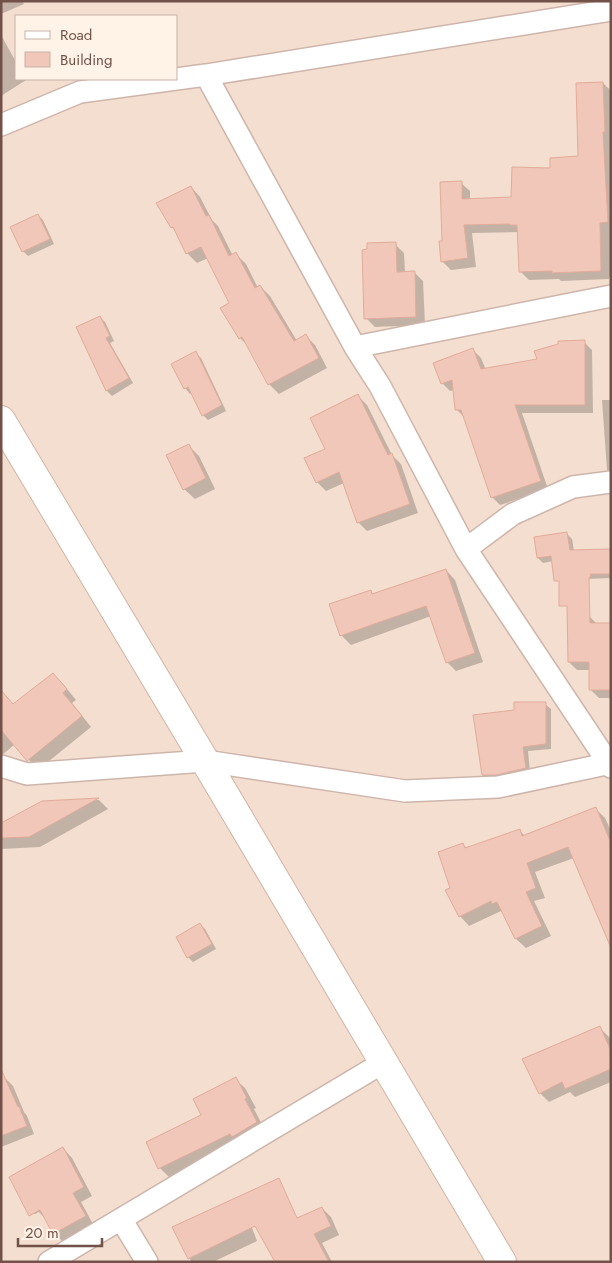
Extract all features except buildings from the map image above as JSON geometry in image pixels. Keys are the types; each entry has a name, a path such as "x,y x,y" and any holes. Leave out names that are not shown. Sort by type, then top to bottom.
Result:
{"main road":[{"path":"1,420 502,1262"}],"street":[{"path":"178,79 611,10"},
{"path":"1,766 27,774 205,761 405,791 498,787 610,764 466,549 380,386 355,347 206,75"},
{"path":"1,125 80,92 169,80"},
{"path":"355,347 611,296"},
{"path":"466,549 513,514 574,487 611,482"},
{"path":"49,1262 384,1062"},
{"path":"121,1219 147,1262"}],"shaded area":[{"path":"1,1 611,1 611,1262 1,1262"}]}
